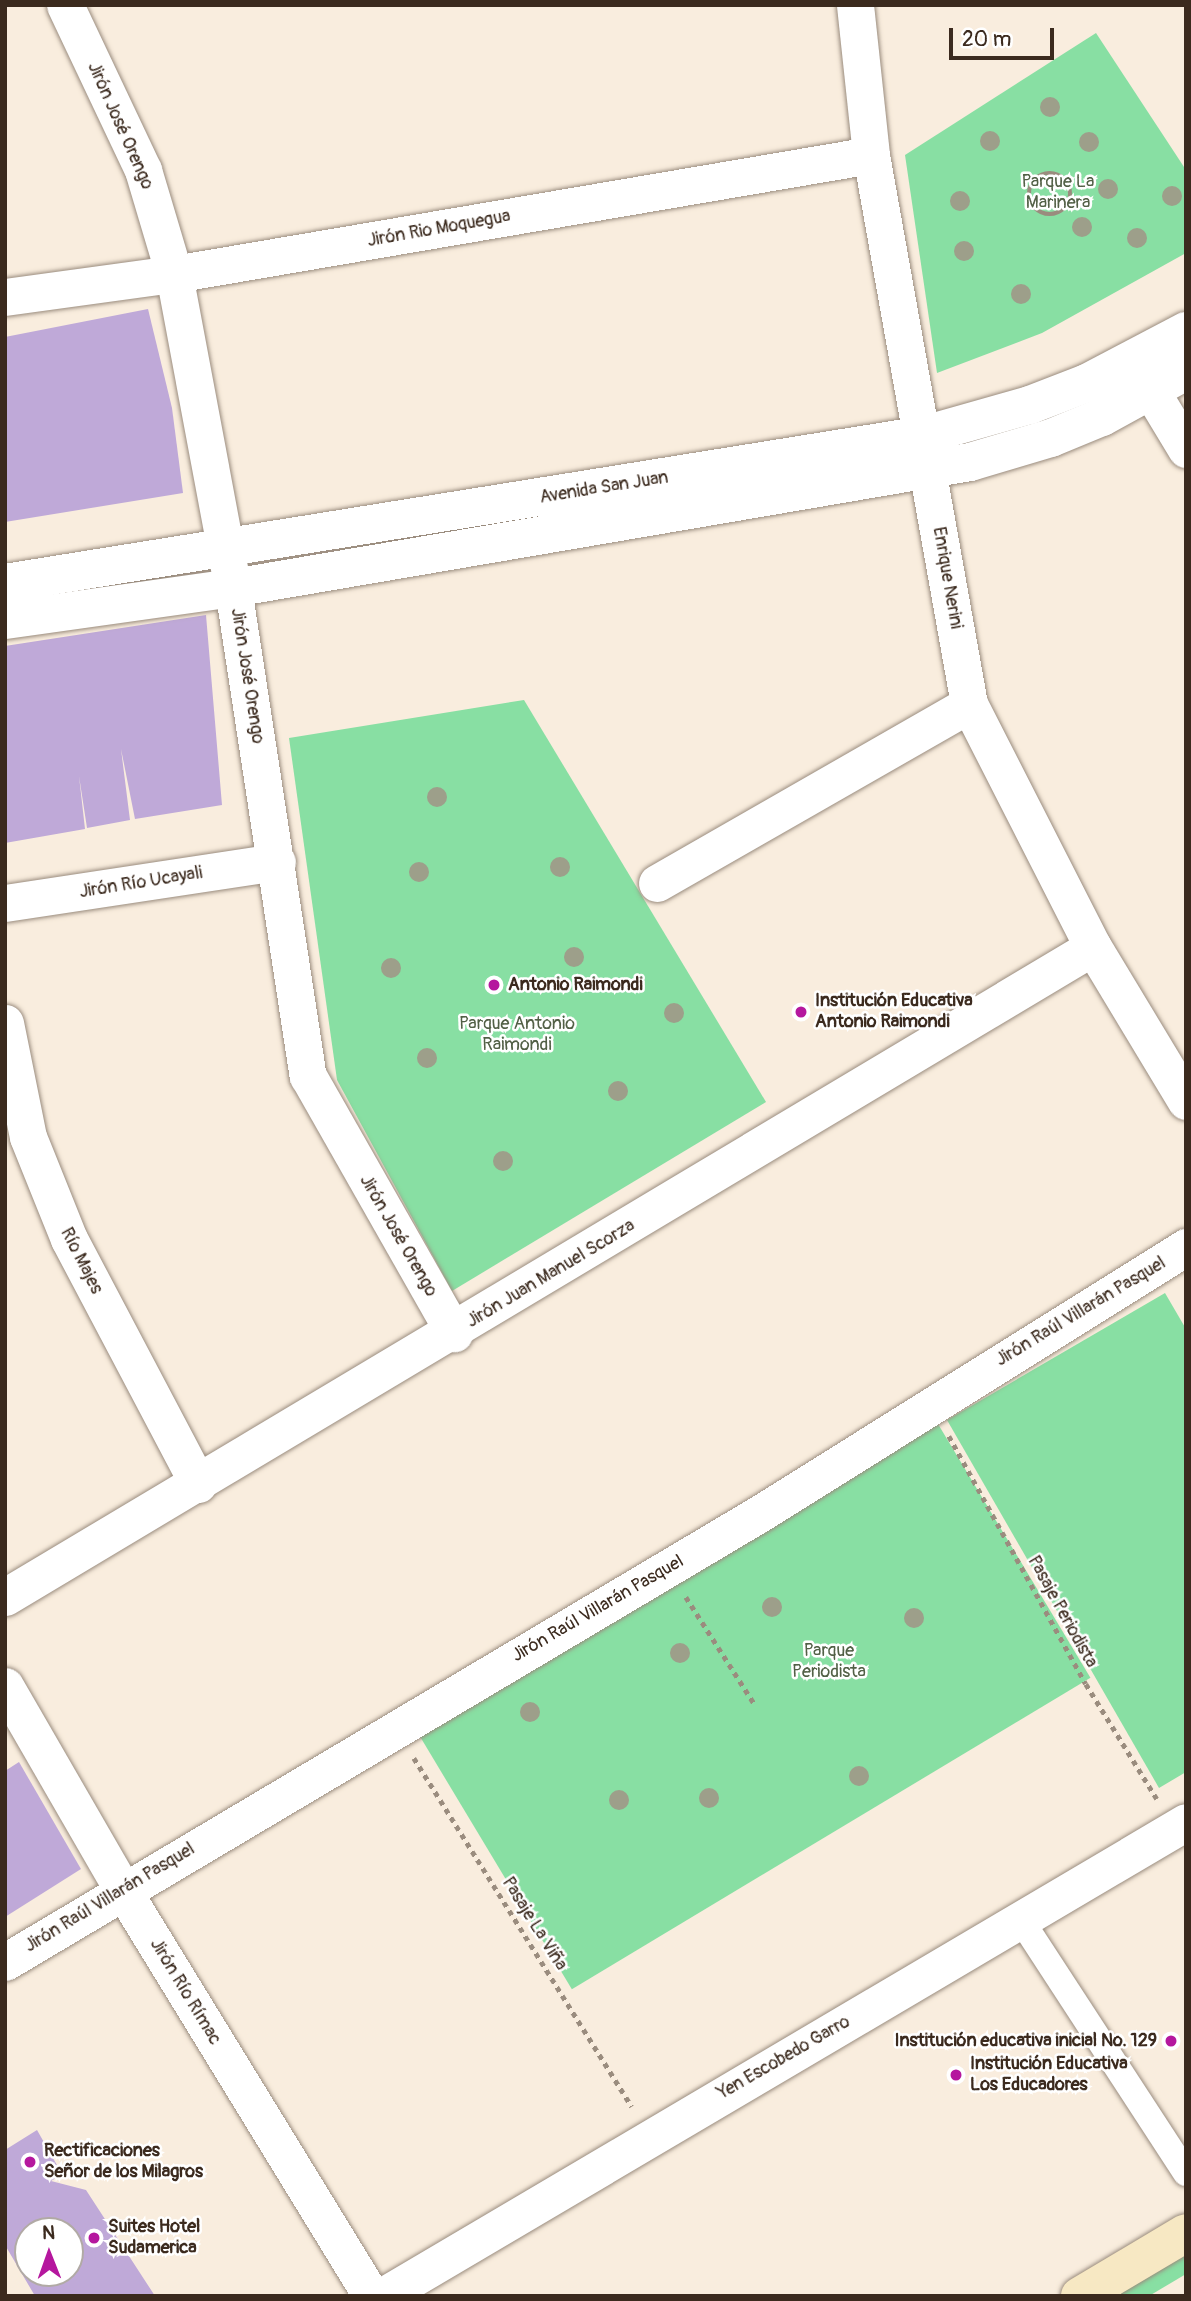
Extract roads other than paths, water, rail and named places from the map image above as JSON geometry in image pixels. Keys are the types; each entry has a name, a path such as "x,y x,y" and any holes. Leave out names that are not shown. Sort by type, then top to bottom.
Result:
{"main road":[{"path":"1080,2296 1186,2233"}],"street":[{"name":"Enrique Nerini","path":"855,5 871,155 927,453 969,704 1093,947 1186,1101"},
{"name":"Jirón José Orengo","path":"71,6 143,170 174,274 233,588 308,1076 454,1333"},
{"name":"Jirón Rio Moquegua","path":"5,297 174,274 871,155"},
{"name":"Avenida San Juan","path":"5,620 233,588 927,453 991,417 1087,383 1186,331"},
{"name":"Avenida San Juan","path":"5,583 927,453 1051,438 1151,391 1186,371"},
{"path":"1151,391 1186,449"},
{"path":"657,883 969,704"},
{"name":"Jirón Río Ucayali","path":"5,903 277,862"},
{"name":"Jirón Juan Manuel Scorza","path":"5,1597 454,1333 1093,947"},
{"name":"Río Majes","path":"5,1023 28,1137 68,1239 198,1485"},
{"name":"Jirón Raúl Villarán Pasquel","path":"5,1962 122,1889 668,1567 1186,1248"},
{"name":"Jirón Río Rímac","path":"5,1686 122,1889 370,2296"},
{"name":"Yen Escobedo Garro","path":"383,2296 650,2135 1181,1825"},
{"path":"1021,1920 1186,2174"}],"place":[{"name":"Antonio Raimondi","path":"494,985"},
{"name":"Institución Educativa Antonio Raimondi","path":"801,1012"},
{"name":"Institución educativa inicial No. 129","path":"1171,2041"},
{"name":"Institución Educativa Los Educadores","path":"956,2075"},
{"name":"Rectificaciones Señor de los Milagros","path":"30,2162"},
{"name":"Suites Hotel Sudamerica","path":"94,2238"}],"park label":[{"name":"Parque La Marinera","path":"1058,193"},
{"name":"Parque Antonio Raimondi","path":"517,1035"},
{"name":"Parque Periodista","path":"829,1662"}]}
